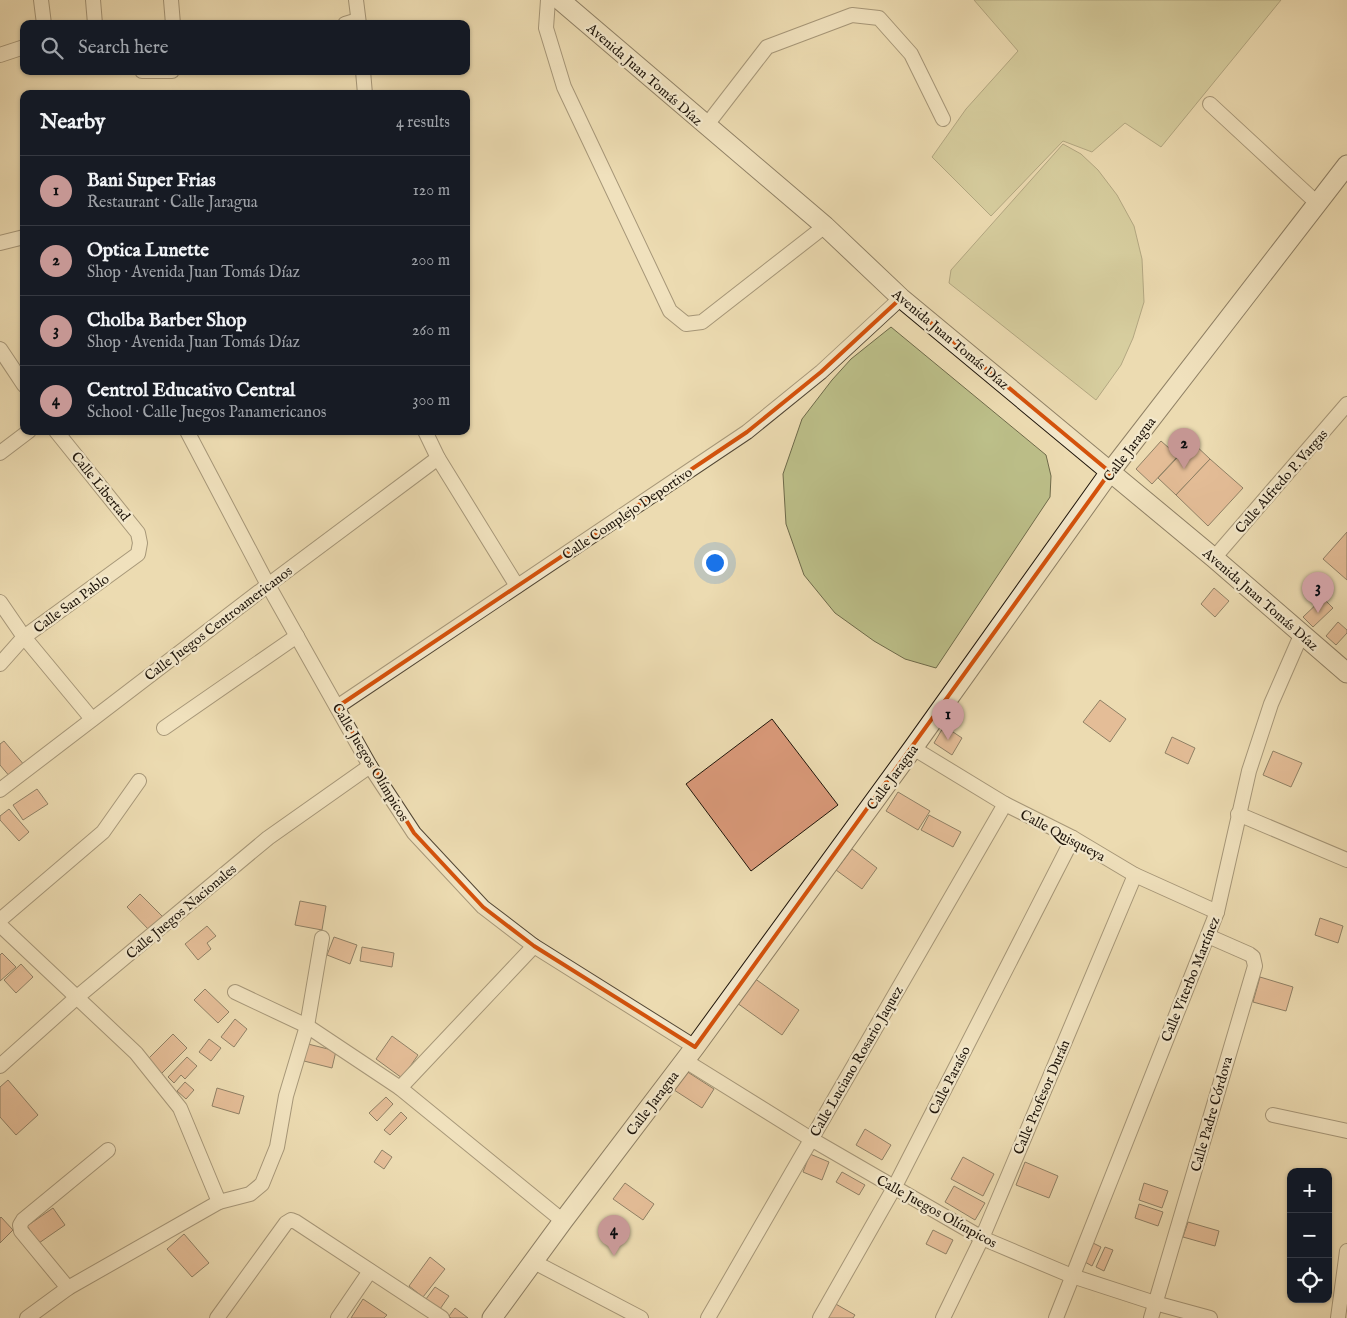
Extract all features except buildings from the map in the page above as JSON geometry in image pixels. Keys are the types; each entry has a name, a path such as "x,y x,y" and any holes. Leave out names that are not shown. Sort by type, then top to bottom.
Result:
{"street":[{"path":"41,0 44,20"},
{"path":"93,0 95,20"},
{"path":"171,0 173,20"},
{"path":"356,0 358,20"},
{"path":"548,0 546,28 564,88 670,311 686,324 702,322 825,226"},
{"name":"Avenida Juan Tomás Díaz","path":"560,0 825,226 900,298 1214,558 1347,673"},
{"path":"706,126 767,47 852,15 879,18 911,54 943,120"},
{"path":"0,55 20,48"},
{"path":"363,75 365,90"},
{"path":"1210,104 1318,204"},
{"name":"Calle Jaragua","path":"492,1318 563,1220 690,1054 913,748 1110,472 1347,165"},
{"path":"0,243 20,238"},
{"name":"Calle Complejo Deportivo","path":"337,707 747,432 821,372 900,298"},
{"path":"0,348 20,379"},
{"name":"Calle Alfredo P. Vargas","path":"1214,558 1347,404"},
{"path":"0,453 24,435"},
{"name":"Calle Libertad","path":"59,435 138,532 140,543"},
{"name":"Calle Juegos Olímpicos","path":"189,435 268,584 370,766 414,833 483,907 534,946 811,1139 982,1238 1072,1276 1155,1304 1210,1318"},
{"path":"427,435 438,458 517,586"},
{"name":"Calle Juegos Centroamericanos","path":"0,790 268,584 438,458"},
{"name":"Calle San Pablo","path":"0,664 24,637 138,554 140,543"},
{"path":"0,602 24,637 92,719"},
{"name":"Calle Viterbo Martínez","path":"1056,1318 1217,912 1249,770 1271,704 1302,633"},
{"path":"164,728 297,636"},
{"name":"Calle Quisqueya","path":"913,748 1006,804 1073,838 1135,875 1217,912"},
{"name":"Calle Juegos Nacionales","path":"0,1066 76,998 268,838 370,766"},
{"path":"0,920 103,832 139,780"},
{"name":"Calle Luciano Rosario Jaquez","path":"708,1318 1006,804"},
{"path":"1238,814 1347,860"},
{"name":"Calle Paraíso","path":"820,1318 894,1188 1073,838"},
{"name":"Calle Profesor Durán","path":"944,1318 982,1238 1135,875"},
{"path":"0,925 136,1053 180,1108 218,1202"},
{"name":"Calle Padre Córdova","path":"1151,1318 1255,966 1253,958 1249,954 1208,936"},
{"path":"27,1318 68,1288 218,1202 250,1194 262,1184 277,1147 286,1096 307,1026 322,938"},
{"path":"400,1088 534,946"},
{"path":"235,992 307,1026 400,1088 563,1220"},
{"path":"1273,1115 1347,1131"},
{"path":"68,1288 21,1231 20,1226 23,1220 108,1150"},
{"path":"216,1318 286,1223 291,1220 442,1318"},
{"path":"1338,1318 1347,1251"},
{"path":"534,1262 642,1318"},
{"path":"338,1318 370,1271"}],"highlighted area":[{"path":"901,298 1110,472 695,1047 534,946 483,907 414,833 337,707 747,432 821,372"}],"green space":[{"path":"974,0 1281,0 1161,147 1125,123 1092,152 1063,141 991,216 932,157 966,109 1018,51"},
{"path":"1063,144 1081,154 1098,170 1117,195 1134,226 1142,259 1144,302 1133,338 1121,365 1096,400 949,283 951,270"},
{"path":"891,327 1046,455 1051,476 1050,497 936,668 905,659 874,641 835,613 804,575 786,524 783,474 802,419 851,359"}],"place":[{"name":"Optica Lunette","path":"1184,469"},
{"name":"Cholba Barber Shop","path":"1318,613"},
{"name":"Bani Super Frias","path":"948,740"},
{"name":"Centrol Educativo Central","path":"614,1256"}]}
